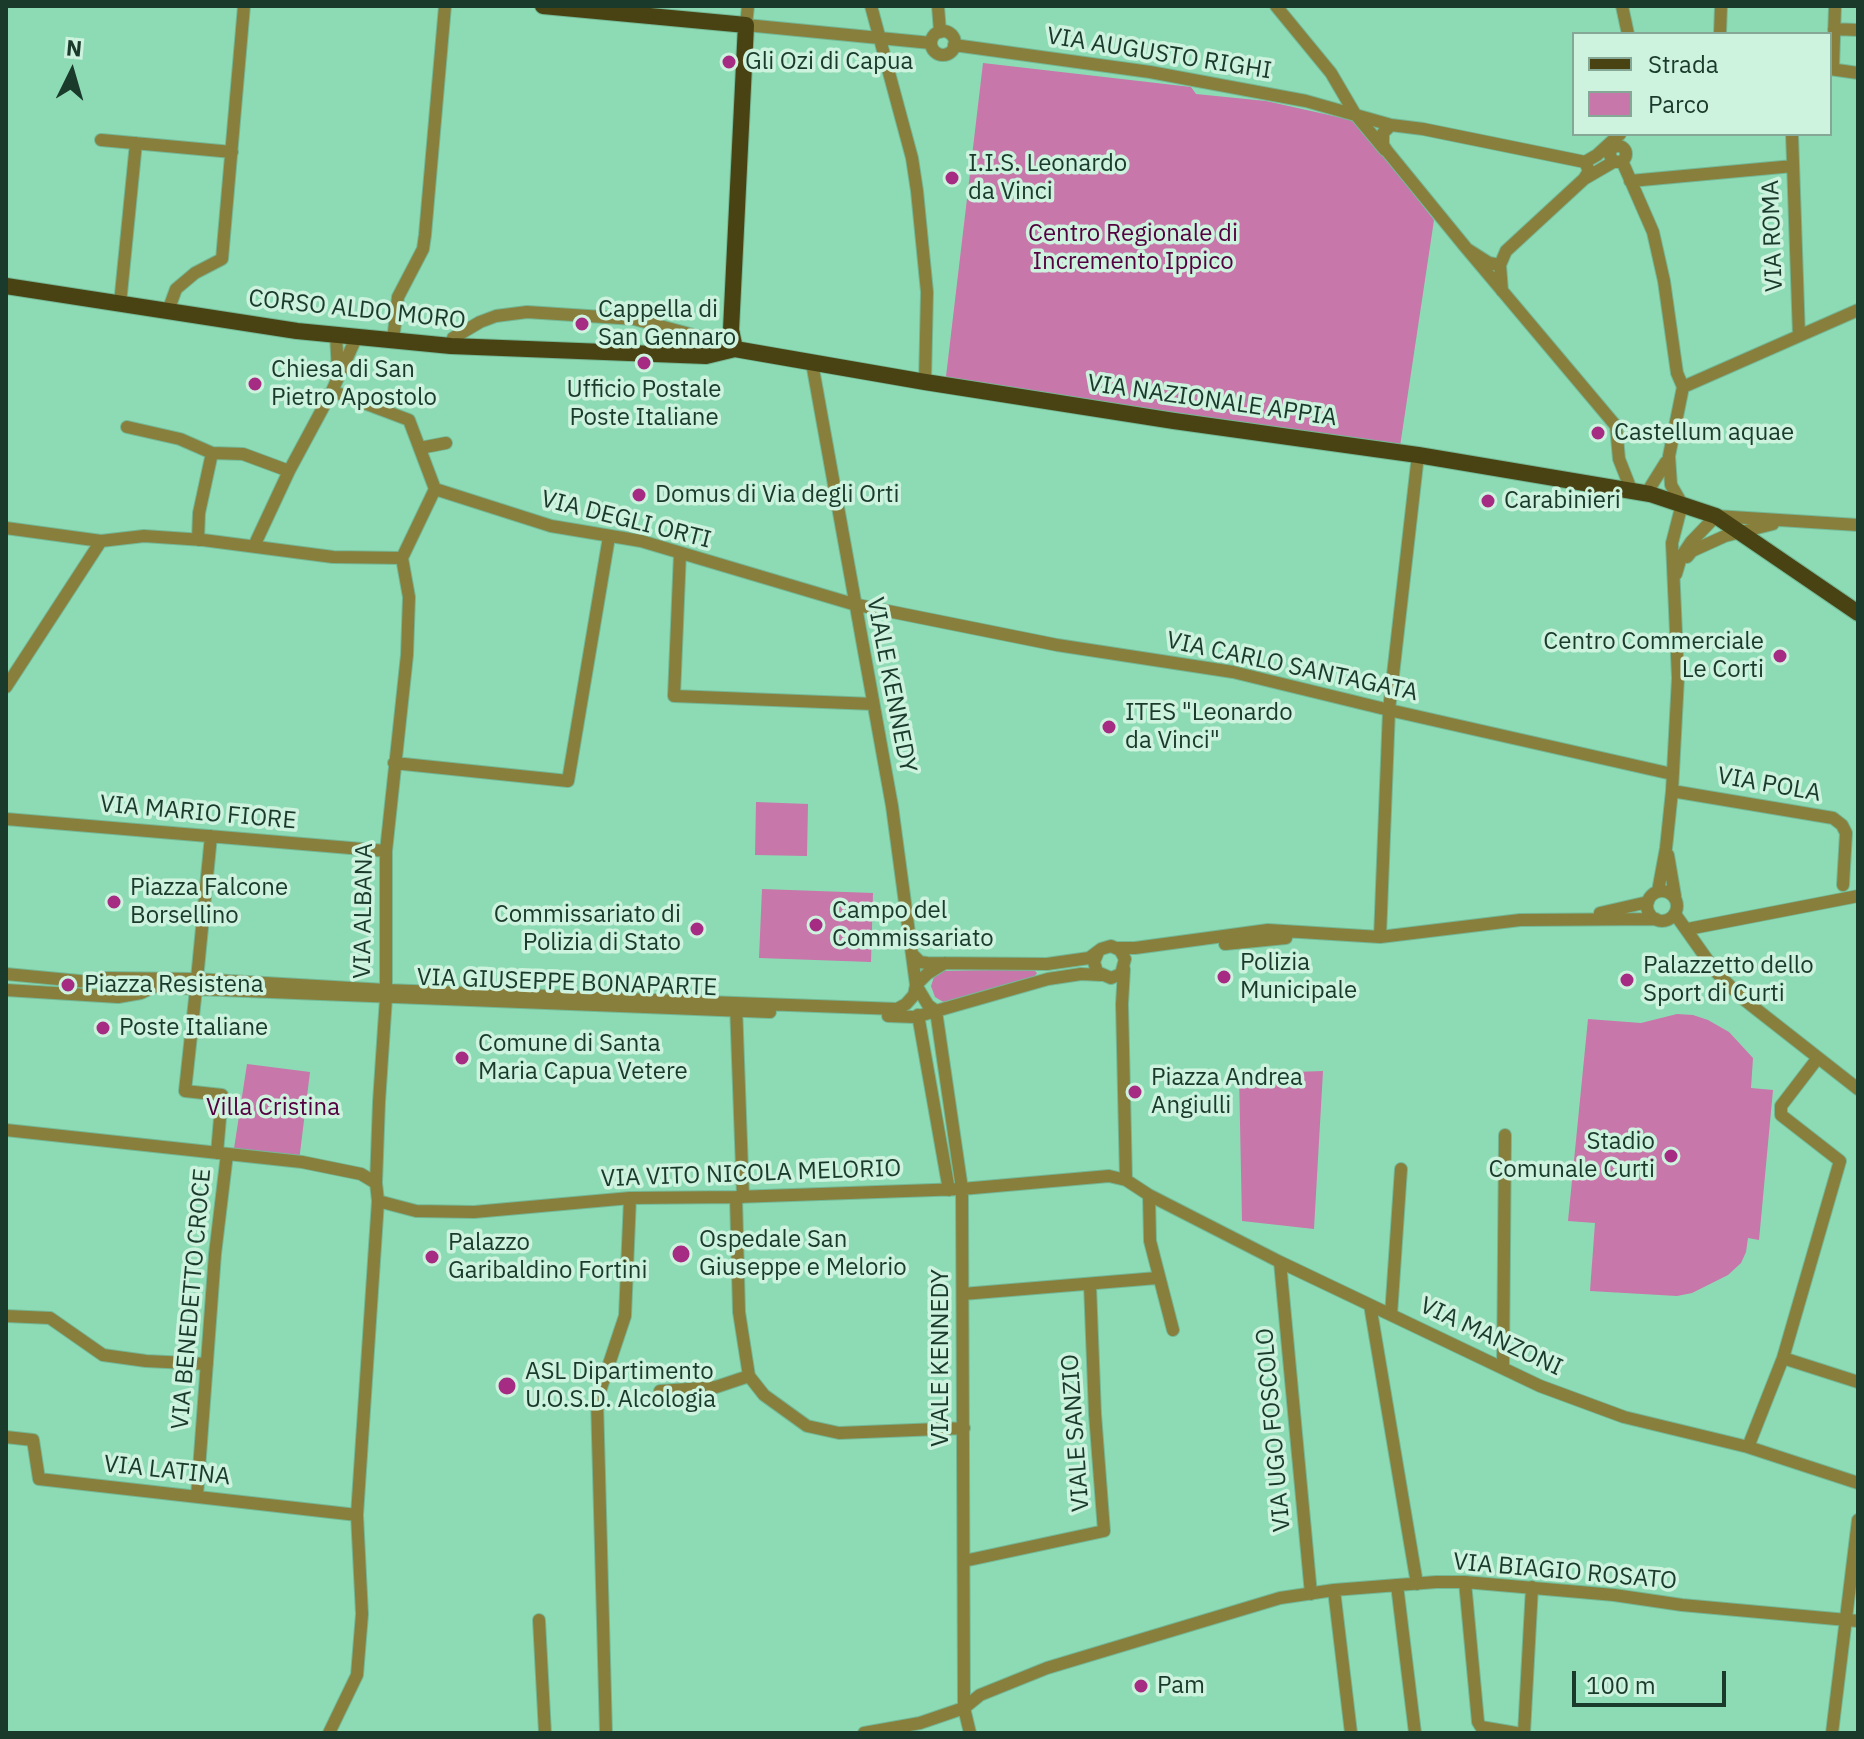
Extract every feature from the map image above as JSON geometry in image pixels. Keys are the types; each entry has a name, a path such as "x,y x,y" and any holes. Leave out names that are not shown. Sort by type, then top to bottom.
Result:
{"main road":[{"path":"543,6 746,25 731,330 735,349"},
{"name":"CORSO ALDO MORO","path":"6,286 356,338 451,346 706,356 735,349"},
{"name":"VIA NAZIONALE APPIA","path":"735,349 1174,421 1418,455 1639,493 1716,516 1858,613"}],"street":[{"path":"168,311 176,289 195,273 222,259 244,6"},
{"path":"393,341 398,297 423,249 445,6"},
{"path":"748,6 746,25 931,43"},
{"path":"871,6 912,158 927,292 925,382"},
{"path":"938,6 940,32"},
{"path":"1276,6 1331,73 1355,114 1616,426 1619,459 1639,493 1658,479 1669,456 1683,387 1677,373 1664,281 1653,232 1630,181 1618,161 1610,155 1621,138"},
{"path":"1622,6 1628,32"},
{"path":"1720,32 1721,6"},
{"path":"1835,6 1832,69 1858,73"},
{"path":"1834,29 1858,30"},
{"path":"940,32 951,35 954,45 951,52 943,55 936,53 931,43 933,36 940,32"},
{"name":"VIA AUGUSTO RIGHI","path":"954,45 1150,72 1306,101 1391,125 1585,162"},
{"path":"1387,151 1383,145 1383,133 1391,125"},
{"name":"VIA ROMA","path":"1792,136 1799,336"},
{"path":"1584,179 1589,171 1585,162 1621,138"},
{"path":"101,140 232,152"},
{"path":"120,304 136,143"},
{"path":"1502,291 1500,265 1506,251 1584,179 1618,161"},
{"path":"1630,181 1793,166"},
{"path":"1467,249 1489,263 1500,265"},
{"path":"1683,387 1858,310"},
{"path":"451,346 453,338 480,322 496,316 527,312 634,319 735,349"},
{"path":"336,335 338,375"},
{"path":"254,546 356,338"},
{"name":"VIALE KENNEDY","path":"812,363 853,604 892,806 916,985"},
{"path":"6,528 101,541 144,536 333,557 402,558 435,489 409,420 332,391"},
{"path":"127,427 180,439 212,453 243,454 289,471"},
{"path":"420,448 446,443"},
{"path":"198,540 199,513 212,453"},
{"path":"1380,937 1389,710 1418,455"},
{"path":"1571,918 1648,902 1658,891 1672,791 1678,678 1672,543 1682,504 1671,485 1669,456"},
{"path":"1604,488 1619,459"},
{"name":"VIA DEGLI ORTI","path":"435,489 551,526 641,541 853,604"},
{"path":"1674,581 1681,557 1716,516 1858,525"},
{"path":"1674,581 1682,562 1692,551 1754,528 1800,521"},
{"path":"394,763 568,781 609,537"},
{"path":"6,687 101,541"},
{"path":"680,553 674,696 873,704"},
{"name":"VIA ALBANA","path":"329,1733 357,1675 362,1614 357,1515 378,1201 376,1183 385,994 386,851 409,611 402,558"},
{"name":"VIA CARLO SANTAGATA","path":"853,604 1057,645 1233,672 1672,774"},
{"name":"VIA POLA","path":"1672,791 1833,818 1846,833 1843,885"},
{"name":"VIA MARIO FIORE","path":"6,819 386,851"},
{"path":"196,987 211,836"},
{"path":"1665,918 1678,905 1666,848"},
{"path":"1658,891 1667,891 1675,896"},
{"path":"1688,929 1858,896"},
{"path":"1648,902 1649,912 1688,929 1716,972 1742,998 1858,1089"},
{"path":"913,955 920,962 1047,964 1089,958 1106,947 1135,948 1268,930 1380,937 1520,920 1571,918 1665,918 1700,948"},
{"path":"1103,976 1116,976 1136,955 1283,938 1348,935"},
{"path":"1116,948 1124,955 1125,967 1122,1004 1126,1180"},
{"path":"1098,952 1094,962 1122,1004"},
{"path":"946,963 936,967 916,985 910,1001 897,1009 736,1006 739,1312 749,1376 764,1395 807,1426 839,1433 964,1428"},
{"path":"1047,964 1050,971 1048,979"},
{"name":"VIA GIUSEPPE BONAPARTE","path":"6,974 90,982 105,978 196,987"},
{"name":"VIA GIUSEPPE BONAPARTE","path":"6,990 118,997 156,986 196,987 918,1015 1048,979 1081,974 1103,976"},
{"path":"130,980 132,995"},
{"path":"916,985 928,1005 936,1011"},
{"name":"VIA BENEDETTO CROCE","path":"196,987 185,1091 222,1095 222,1153 197,1496"},
{"name":"VIALE KENNEDY","path":"936,1011 963,1294 964,1708 970,1733"},
{"path":"918,1015 955,1189"},
{"path":"1748,1447 1783,1358 1840,1161 1781,1115 1781,1106 1817,1059"},
{"path":"6,1130 302,1162 361,1174 376,1183"},
{"path":"1503,1368 1505,1135"},
{"path":"1109,1176 1124,1146"},
{"path":"1391,1315 1401,1169"},
{"name":"VIA VITO NICOLA MELORIO","path":"378,1201 416,1211 474,1212 630,1198 955,1189 1109,1176 1126,1180"},
{"name":"VIA MANZONI","path":"1126,1180 1149,1195 1280,1262 1540,1386 1624,1417 1748,1447 1858,1483"},
{"path":"1149,1195 1150,1241 1157,1278 1173,1330"},
{"path":"606,1733 597,1400 625,1316 630,1198"},
{"name":"VIA UGO FOSCOLO","path":"1280,1262 1311,1594"},
{"path":"963,1294 1157,1278"},
{"name":"VIALE SANZIO","path":"964,1561 1104,1531 1090,1285"},
{"path":"1370,1305 1417,1584"},
{"path":"6,1316 50,1318 103,1355 207,1364"},
{"path":"1783,1358 1858,1382"},
{"path":"660,1391 716,1387 749,1376"},
{"name":"VIA LATINA","path":"6,1437 33,1440 39,1479 357,1515"},
{"path":"1832,1733 1852,1621 1858,1520"},
{"path":"1465,1582 1478,1722 1490,1731 1516,1733"},
{"name":"VIA BIAGIO ROSATO","path":"864,1733 920,1723 964,1708 980,1695 1047,1668 1280,1598 1334,1590 1465,1582 1852,1621"},
{"path":"1397,1585 1415,1733"},
{"path":"1524,1733 1532,1587"},
{"path":"1334,1590 1351,1733"},
{"path":"539,1620 545,1733"}],"green space":[{"name":"Centro Regionale di Incremento Ippico","path":"983,63 1191,87 1196,94 1266,101 1356,121 1434,220 1399,453 945,385"},
{"path":"756,802 808,804 807,856 755,855"},
{"name":"Campo del Commissariato","path":"762,889 873,893 871,962 759,958"},
{"path":"1033,969 1037,973 1034,977 945,1003 935,997 931,986 934,977 943,971"},
{"name":"Stadio Comunale Curti","path":"1677,1014 1708,1020 1729,1032 1753,1058 1751,1088 1773,1090 1759,1240 1748,1238 1741,1263 1728,1275 1692,1293 1677,1296 1590,1291 1595,1223 1568,1221 1588,1019 1641,1023"},
{"name":"Villa Cristina","path":"247,1064 310,1072 299,1161 233,1155"},
{"path":"1323,1071 1314,1229 1242,1221 1239,1074"}],"place":[{"name":"Gli Ozi di Capua","path":"729,62"},
{"name":"I.I.S. Leonardo da Vinci","path":"952,178"},
{"name":"Cappella di San Gennaro","path":"582,324"},
{"name":"Ufficio Postale Poste Italiane","path":"644,363"},
{"name":"Chiesa di San Pietro Apostolo","path":"255,384"},
{"name":"Castellum aquae","path":"1598,433"},
{"name":"Domus di Via degli Orti","path":"639,495"},
{"name":"Carabinieri","path":"1488,501"},
{"name":"Centro Commerciale Le Corti","path":"1780,656"},
{"name":"ITES \"Leonardo da Vinci\"","path":"1109,727"},
{"name":"Piazza Falcone Borsellino","path":"114,902"},
{"name":"Campo del Commissariato","path":"816,925"},
{"name":"Commissariato di Polizia di Stato","path":"697,929"},
{"name":"Polizia Municipale","path":"1224,977"},
{"name":"Palazzetto dello Sport di Curti","path":"1627,980"},
{"name":"Piazza Resistena","path":"68,985"},
{"name":"Poste Italiane","path":"103,1028"},
{"name":"Comune di Santa Maria Capua Vetere","path":"462,1058"},
{"name":"Piazza Andrea Angiulli","path":"1135,1092"},
{"name":"Stadio Comunale Curti","path":"1671,1156"},
{"name":"Ospedale San Giuseppe e Melorio","path":"681,1254"},
{"name":"Palazzo Garibaldino Fortini","path":"432,1257"},
{"name":"ASL Dipartimento U.O.S.D. Alcologia","path":"507,1386"},
{"name":"Pam","path":"1141,1686"}]}
